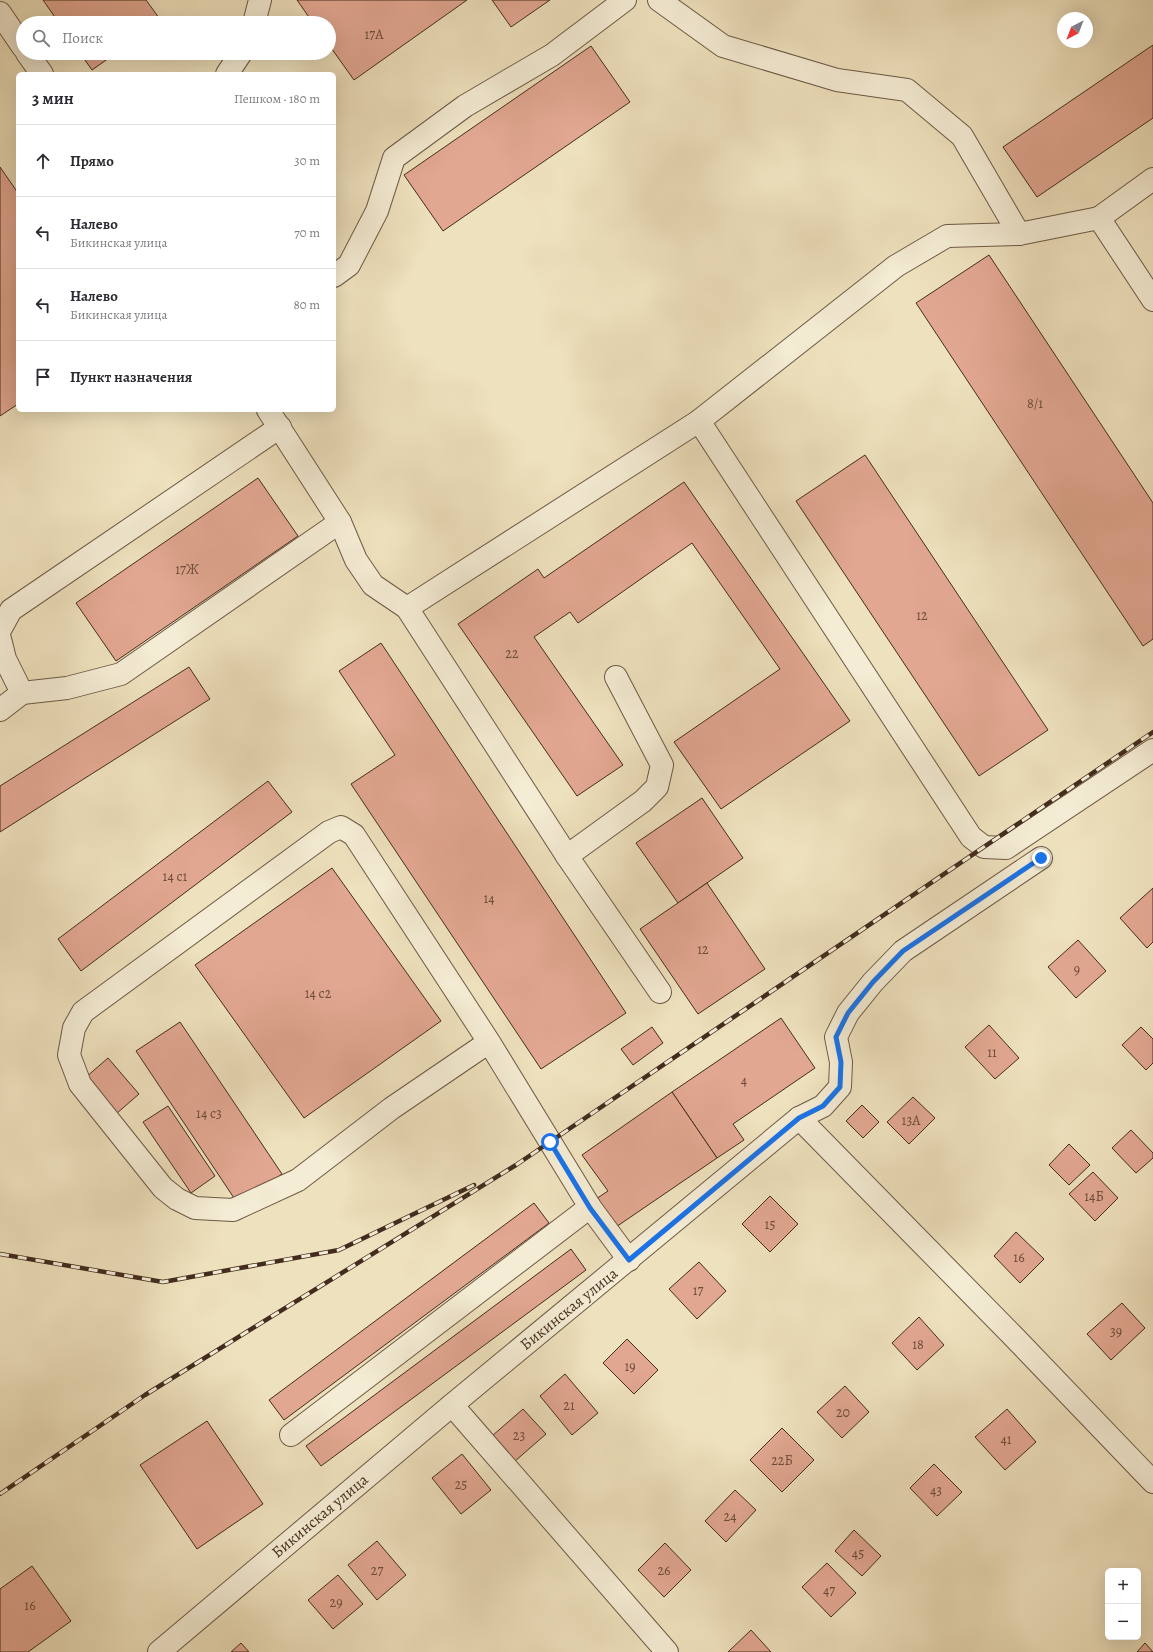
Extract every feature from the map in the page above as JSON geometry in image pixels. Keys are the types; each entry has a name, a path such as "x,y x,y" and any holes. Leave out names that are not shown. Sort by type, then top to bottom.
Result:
{"street":[{"path":"256,16 260,0"},
{"path":"336,275 349,265 377,211 394,158 465,106 552,55 625,0"},
{"path":"659,0 723,46 837,80 907,90 962,136 1020,234"},
{"path":"0,12 16,36"},
{"path":"32,60 41,72"},
{"path":"228,72 236,60"},
{"path":"407,608 699,422 896,266 947,236 1020,234 1099,218 1153,179"},
{"path":"1099,218 1153,300"},
{"path":"0,630 11,610 274,419 340,522 356,560 373,585 407,608 567,856 660,992"},
{"path":"699,422 971,837 984,847 1006,848 1153,750"},
{"path":"0,710 22,693 67,688 121,674 340,522"},
{"path":"0,639 5,659 22,693"},
{"path":"567,856 643,801 657,787 662,765 616,677"},
{"path":"489,1042 392,1108 298,1180 233,1210 195,1208 177,1199 163,1188 80,1084 69,1055 74,1028 83,1012 329,832 341,827 354,835 489,1042 590,1208 629,1260"},
{"name":"Бикинская улица","path":"159,1652 452,1405 799,1118 823,1106 840,1087 841,1062 836,1037 848,1013 873,982 903,951 1041,858"},
{"path":"799,1118 1009,1332 1153,1482"},
{"path":"291,1435 590,1208"},
{"path":"452,1405 667,1652"}],"building":[{"path":"43,0 146,0 158,16 54,16"},
{"path":"297,0 467,0 354,80 336,55 336,16 308,16"},
{"path":"492,0 550,0 511,27"},
{"path":"1153,45 1153,118 1037,197 1003,147"},
{"path":"591,46 630,102 443,231 404,175"},
{"path":"85,60 106,60 92,70"},
{"path":"0,167 16,190 16,405 0,416"},
{"path":"989,255 1153,503 1153,639 1143,646 916,303"},
{"path":"865,455 1048,730 979,776 796,501"},
{"path":"258,478 298,536 116,661 76,603"},
{"path":"684,482 850,721 721,809 674,742 780,669 692,543 578,623 570,612 534,637 623,765 577,796 458,624 538,569 544,578"},
{"path":"381,643 626,1013 541,1069 351,784 395,755 339,671"},
{"path":"189,667 210,699 0,832 0,786"},
{"path":"268,781 292,812 81,971 58,939"},
{"path":"702,798 743,858 678,903 636,843"},
{"path":"332,868 441,1021 304,1118 195,965"},
{"path":"707,883 765,969 698,1014 640,929"},
{"path":"1153,888 1153,942 1147,948 1120,918"},
{"path":"1078,940 1106,971 1076,998 1048,967"},
{"path":"781,1018 815,1068 733,1124 744,1140 717,1158 672,1092"},
{"path":"180,1022 282,1174 238,1204 136,1051"},
{"path":"989,1025 1019,1058 995,1079 965,1047"},
{"path":"652,1027 663,1043 633,1065 621,1049"},
{"path":"1141,1027 1153,1039 1153,1063 1146,1070 1122,1045"},
{"path":"108,1058 139,1094 116,1114 85,1078"},
{"path":"672,1092 717,1158 613,1229 593,1201 608,1191 582,1155"},
{"path":"913,1097 935,1118 909,1144 887,1122"},
{"path":"862,1105 879,1122 863,1138 846,1121"},
{"path":"168,1106 215,1176 191,1193 143,1122"},
{"path":"1131,1130 1153,1153 1153,1158 1136,1173 1112,1148"},
{"path":"1069,1144 1090,1165 1069,1185 1049,1165"},
{"path":"1093,1172 1118,1198 1095,1221 1069,1194"},
{"path":"770,1196 798,1224 770,1252 742,1224"},
{"path":"534,1203 549,1223 284,1420 269,1400"},
{"path":"1016,1232 1044,1259 1020,1283 994,1256"},
{"path":"571,1249 586,1270 321,1466 306,1446"},
{"path":"699,1262 726,1291 697,1319 669,1289"},
{"path":"1122,1303 1145,1328 1111,1360 1087,1334"},
{"path":"919,1317 944,1345 917,1370 892,1343"},
{"path":"627,1339 658,1370 634,1394 603,1363"},
{"path":"565,1374 598,1413 572,1435 540,1396"},
{"path":"845,1386 869,1412 842,1438 817,1412"},
{"path":"523,1409 546,1434 514,1462 492,1436"},
{"path":"1007,1409 1036,1442 1005,1470 975,1437"},
{"path":"207,1421 263,1504 197,1549 140,1465"},
{"path":"782,1428 814,1460 782,1492 750,1460"},
{"path":"462,1454 491,1490 461,1514 432,1478"},
{"path":"934,1464 962,1492 937,1516 910,1488"},
{"path":"735,1490 756,1510 726,1542 705,1521"},
{"path":"854,1530 881,1556 862,1576 835,1551"},
{"path":"377,1541 406,1575 377,1600 348,1565"},
{"path":"665,1543 691,1570 664,1597 638,1570"},
{"path":"827,1563 856,1593 831,1617 802,1587"},
{"path":"32,1566 71,1621 28,1652 0,1652 0,1589"},
{"path":"338,1575 363,1604 333,1629 308,1600"},
{"path":"751,1630 771,1652 728,1652"},
{"path":"241,1643 249,1652 231,1652"},
{"path":"1145,1643 1153,1652 1137,1652"}],"railway":[{"path":"0,1494 145,1395 516,1165 1153,732"},
{"path":"0,1254 163,1282 339,1250 474,1185"}],"route":[{"path":"550,1142 590,1208 629,1260 799,1118 823,1106 840,1087 841,1062 836,1037 848,1013 873,982 903,951 1041,858"}]}
